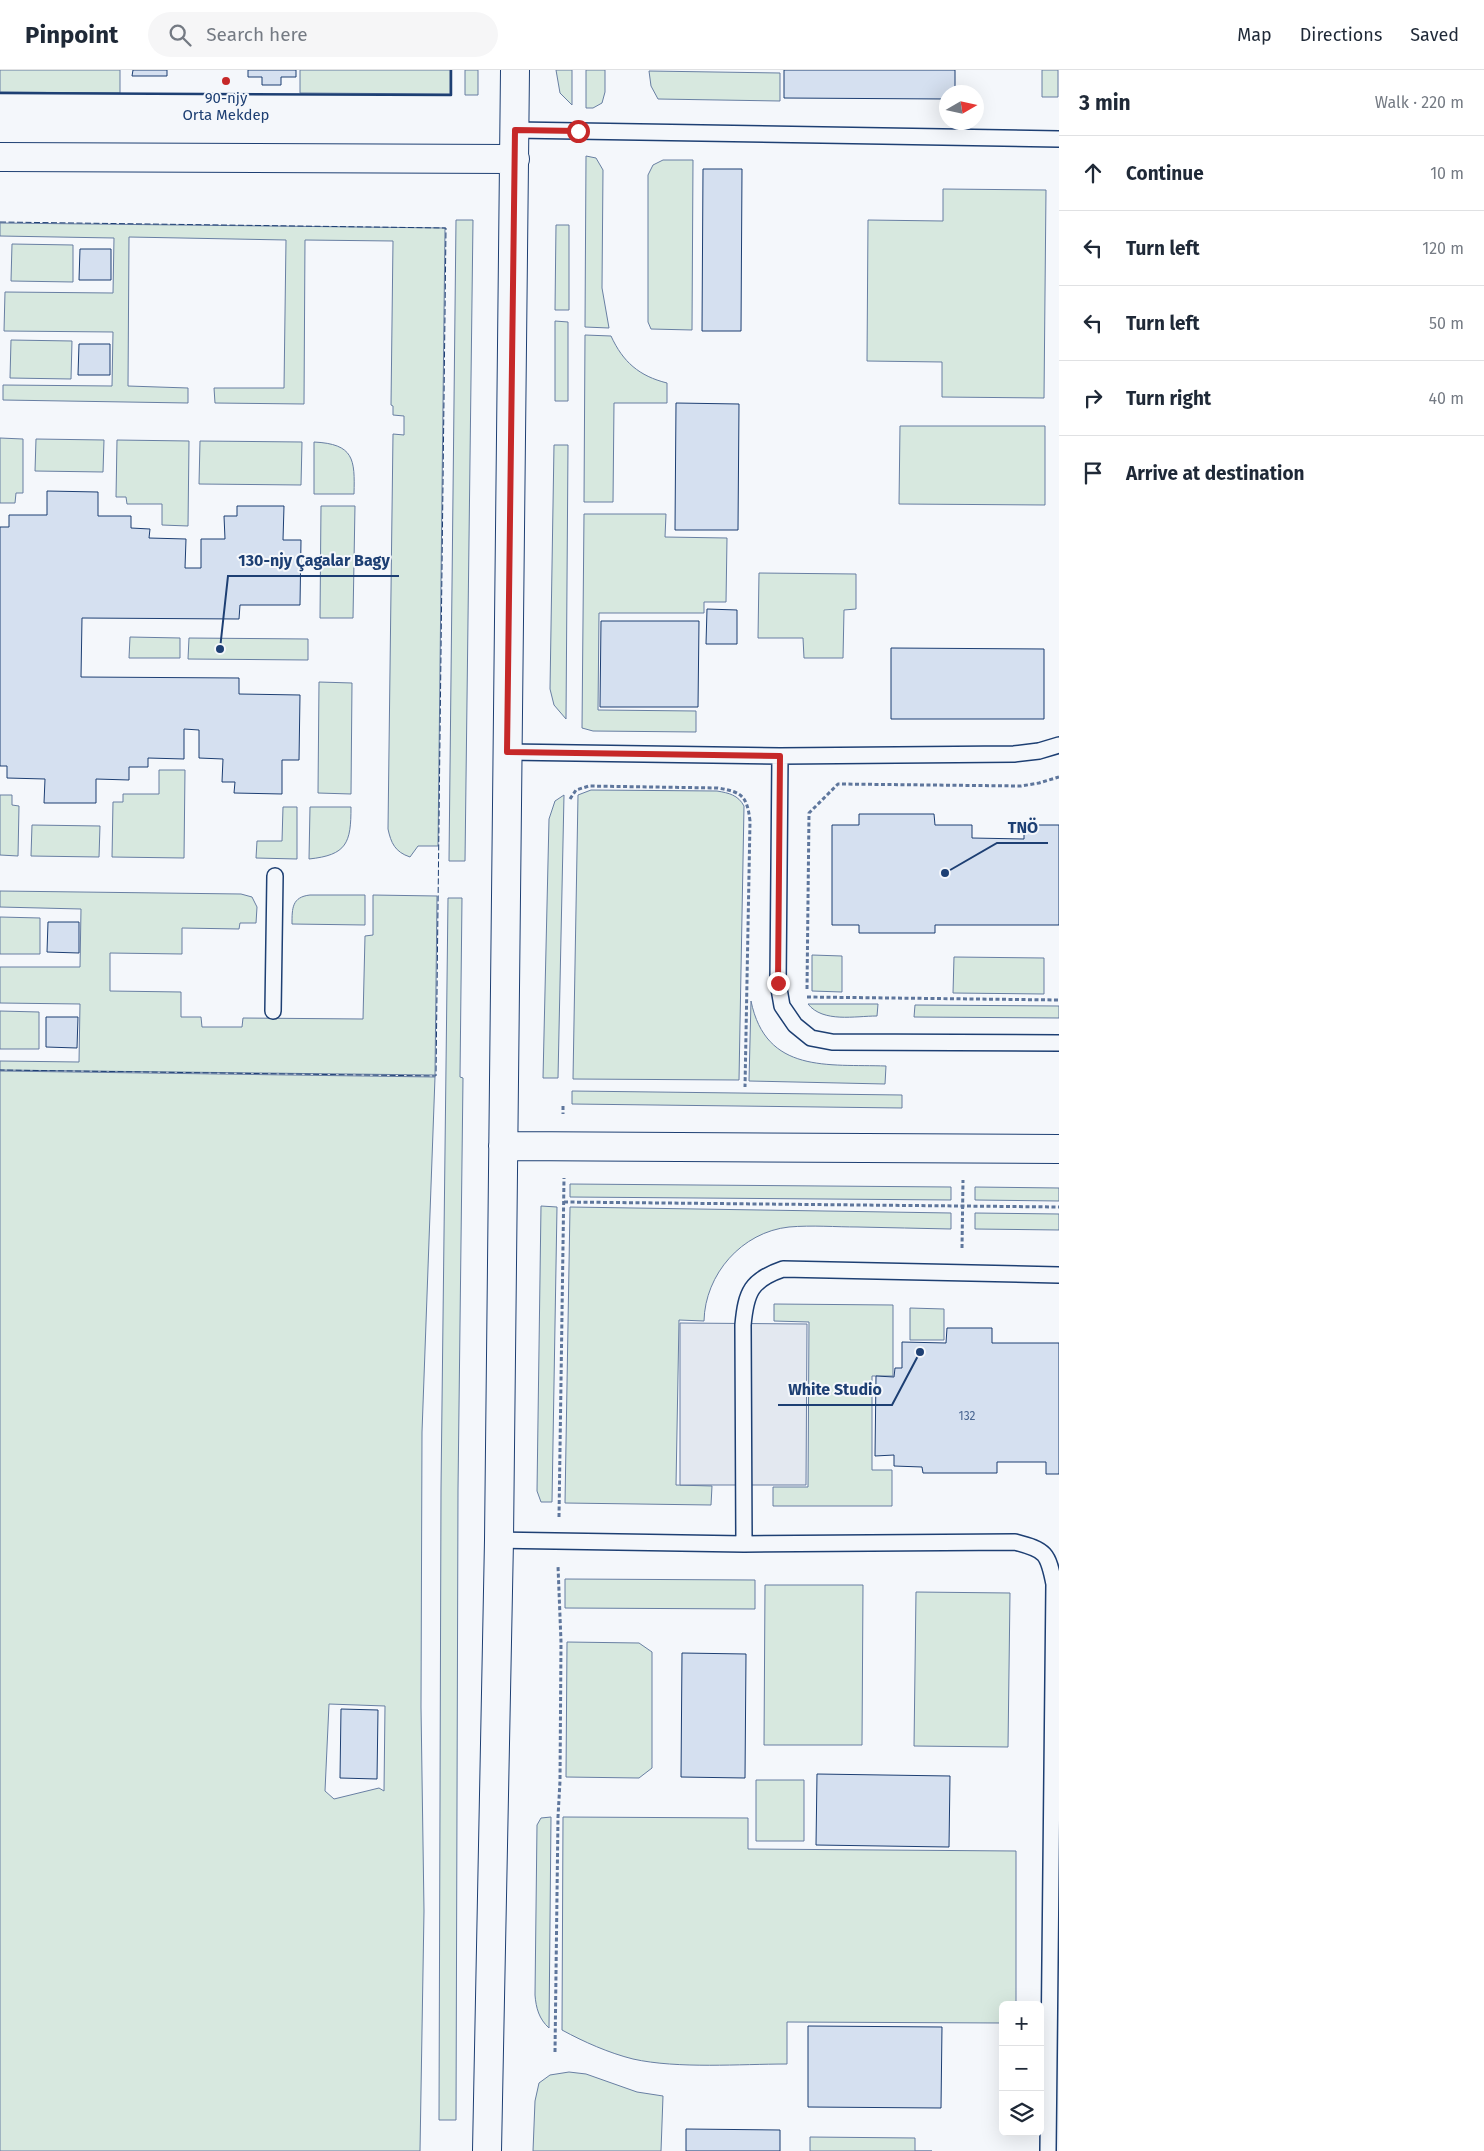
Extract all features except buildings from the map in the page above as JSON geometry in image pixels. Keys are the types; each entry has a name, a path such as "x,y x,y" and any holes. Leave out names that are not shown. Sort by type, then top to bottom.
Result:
{"street":[{"path":"488,2151 498,1540 515,70"},
{"path":"0,157 514,159"},
{"path":"503,1146 1059,1149"}],"lane":[{"path":"515,130 1059,139"},
{"path":"507,752 780,756 1014,754 1040,751 1059,745"},
{"path":"780,756 778,983 782,1006 795,1025 811,1038 832,1042 1059,1042"},
{"path":"273,1011 275,876"},
{"path":"744,1544 743,1325 745,1303 753,1287 765,1275 783,1269 1059,1275"},
{"path":"498,1540 744,1544 1015,1542 1035,1547 1049,1559 1054,1584 1056,1838 1048,2151"}],"path":[{"path":"1059,777 1021,786 838,784 809,813 807,997 1059,1000"},
{"path":"570,799 576,790 590,786 718,788 732,790 742,797 748,805 750,821 745,1087"},
{"path":"559,1518 564,1188"},
{"path":"962,1244 963,1188"},
{"path":"564,1202 1059,1207"},
{"path":"555,2052 560,1781 559,1571"}],"shaded area":[{"path":"0,70 120,70 120,93 0,92"},
{"path":"300,70 450,70 450,94 300,93"},
{"path":"465,70 478,70 478,95 465,95"},
{"path":"556,70 572,70 572,105 560,93"},
{"path":"586,70 605,70 605,92 602,103 593,108 586,108"},
{"path":"1042,70 1058,70 1058,97 1042,97"},
{"path":"649,71 780,73 780,101 658,99 651,86"},
{"path":"586,156 596,158 603,170 602,288 609,328 585,327"},
{"path":"663,160 693,160 692,330 651,329 648,322 648,175 653,165"},
{"path":"943,189 1046,190 1044,398 942,397 942,362 867,361 868,220 943,221"},
{"path":"456,220 473,220 465,861 449,861"},
{"path":"0,223 445,228 438,846 418,846 410,857 397,850 388,829 393,434 404,435 404,416 393,415 393,406 391,405 393,241 305,240 304,404 215,403 214,388 284,388 286,240 129,237 128,386 188,388 188,403 3,400 3,385 112,386 113,332 4,331 5,292 113,293 114,238 0,236"},
{"path":"556,225 569,225 569,310 555,310"},
{"path":"12,244 73,245 73,282 11,281"},
{"path":"555,321 568,322 568,401 555,401"},
{"path":"585,335 611,336 621,353 633,367 648,376 667,383 667,403 614,403 613,502 584,502"},
{"path":"11,340 72,341 71,379 10,378"},
{"path":"900,426 1045,426 1045,505 899,504"},
{"path":"0,438 23,439 23,493 16,493 15,503 0,503"},
{"path":"36,439 104,440 103,472 35,471"},
{"path":"117,440 189,441 188,526 162,525 162,504 127,504 126,497 116,497"},
{"path":"200,441 302,442 301,485 199,484"},
{"path":"314,442 337,446 349,456 354,471 354,494 314,494"},
{"path":"554,445 568,445 566,719 554,705 550,689"},
{"path":"321,506 355,506 353,618 320,618"},
{"path":"584,514 666,514 665,537 727,538 726,602 704,602 704,613 599,613 598,710 696,711 696,732 593,731 582,728"},
{"path":"759,573 856,574 856,609 844,610 843,658 804,658 803,638 758,638"},
{"path":"130,637 180,638 180,658 129,658"},
{"path":"189,638 308,639 308,660 188,659"},
{"path":"319,682 352,683 351,794 318,793"},
{"path":"159,770 185,770 184,858 112,857 113,802 123,802 123,794 159,794"},
{"path":"591,790 717,791 733,795 744,806 739,1080 573,1079 578,795"},
{"path":"0,795 12,795 12,805 19,806 18,856 0,855"},
{"path":"564,795 558,1078 543,1078 549,819 555,801"},
{"path":"283,807 297,807 297,859 256,858 257,841 282,841"},
{"path":"310,807 351,807 351,819 348,838 339,850 322,857 309,859"},
{"path":"32,825 100,826 99,857 31,856"},
{"path":"0,891 241,894 252,897 257,907 256,923 240,923 239,929 182,928 182,954 110,953 110,991 181,992 181,1017 201,1017 202,1027 242,1027 243,1018 363,1019 365,936 373,935 373,895 437,896 435,1075 0,1070 0,1061 79,1062 80,1004 0,1003 0,967 80,967 81,909 0,907"},
{"path":"310,895 365,895 365,925 292,924 294,904 300,898"},
{"path":"448,898 462,898 460,1077 463,1078 458,1489 456,2120 439,2120 441,1489"},
{"path":"0,917 40,918 40,954 0,954"},
{"path":"812,955 842,956 842,992 812,991"},
{"path":"954,957 1044,958 1044,994 953,993"},
{"path":"751,1001 759,1025 770,1042 785,1053 802,1060 822,1064 886,1066 885,1084 749,1081"},
{"path":"808,1004 878,1004 877,1016 831,1016 814,1010"},
{"path":"915,1005 1059,1006 1059,1018 914,1017"},
{"path":"0,1011 39,1012 39,1049 0,1049"},
{"path":"0,1071 435,1077 422,1432 421,1707 424,1911 420,2151 0,2151","holes":["329,1704 385,1706 384,1791 379,1788 334,1799 325,1791"]},
{"path":"572,1091 902,1095 902,1108 572,1104"},
{"path":"570,1184 951,1187 951,1200 570,1197"},
{"path":"975,1187 1059,1188 1059,1201 975,1200"},
{"path":"541,1206 557,1207 552,1502 541,1502 537,1491"},
{"path":"570,1207 951,1213 951,1229 789,1227 756,1237 729,1258 719,1272 711,1287 704,1321 679,1320 676,1485 712,1486 711,1505 565,1503"},
{"path":"975,1213 1059,1214 1059,1230 975,1229"},
{"path":"774,1304 893,1305 893,1376 872,1376 872,1470 892,1470 892,1506 773,1506 773,1487 808,1487 809,1322 774,1321"},
{"path":"910,1308 944,1309 944,1340 910,1340"},
{"path":"680,1323 807,1324 806,1485 680,1485"},
{"path":"565,1579 755,1580 755,1609 565,1608"},
{"path":"765,1585 863,1585 862,1745 764,1745"},
{"path":"916,1592 1010,1593 1008,1747 914,1746"},
{"path":"567,1642 639,1643 652,1652 652,1768 639,1778 566,1777"},
{"path":"756,1780 804,1780 804,1841 756,1841"},
{"path":"551,1817 549,2028 539,2013 535,1995 537,1825 541,1818"},
{"path":"563,1817 748,1818 748,1849 1016,1851 1016,2001 999,2001 999,2023 787,2022 787,2064 709,2065 651,2062 615,2054 562,2030"},
{"path":"569,2072 586,2074 637,2092 663,2096 661,2151 533,2151 535,2101 539,2083 550,2075"},
{"path":"810,2137 915,2138 915,2151 810,2151"}],"fence":[{"path":"0,222 446,228 436,1076 0,1070"}],"wall":[{"path":"0,93 451,95 451,70"}],"place":[{"name":"90-njy Orta Mekdep","path":"226,81"},
{"name":"130-njy Çagalar Bagy","path":"220,649"},
{"name":"TNÖ","path":"945,873"},
{"name":"White Studio","path":"920,1352"}],"route":[{"path":"578,131 515,130 507,752 780,756 778,983"}]}
